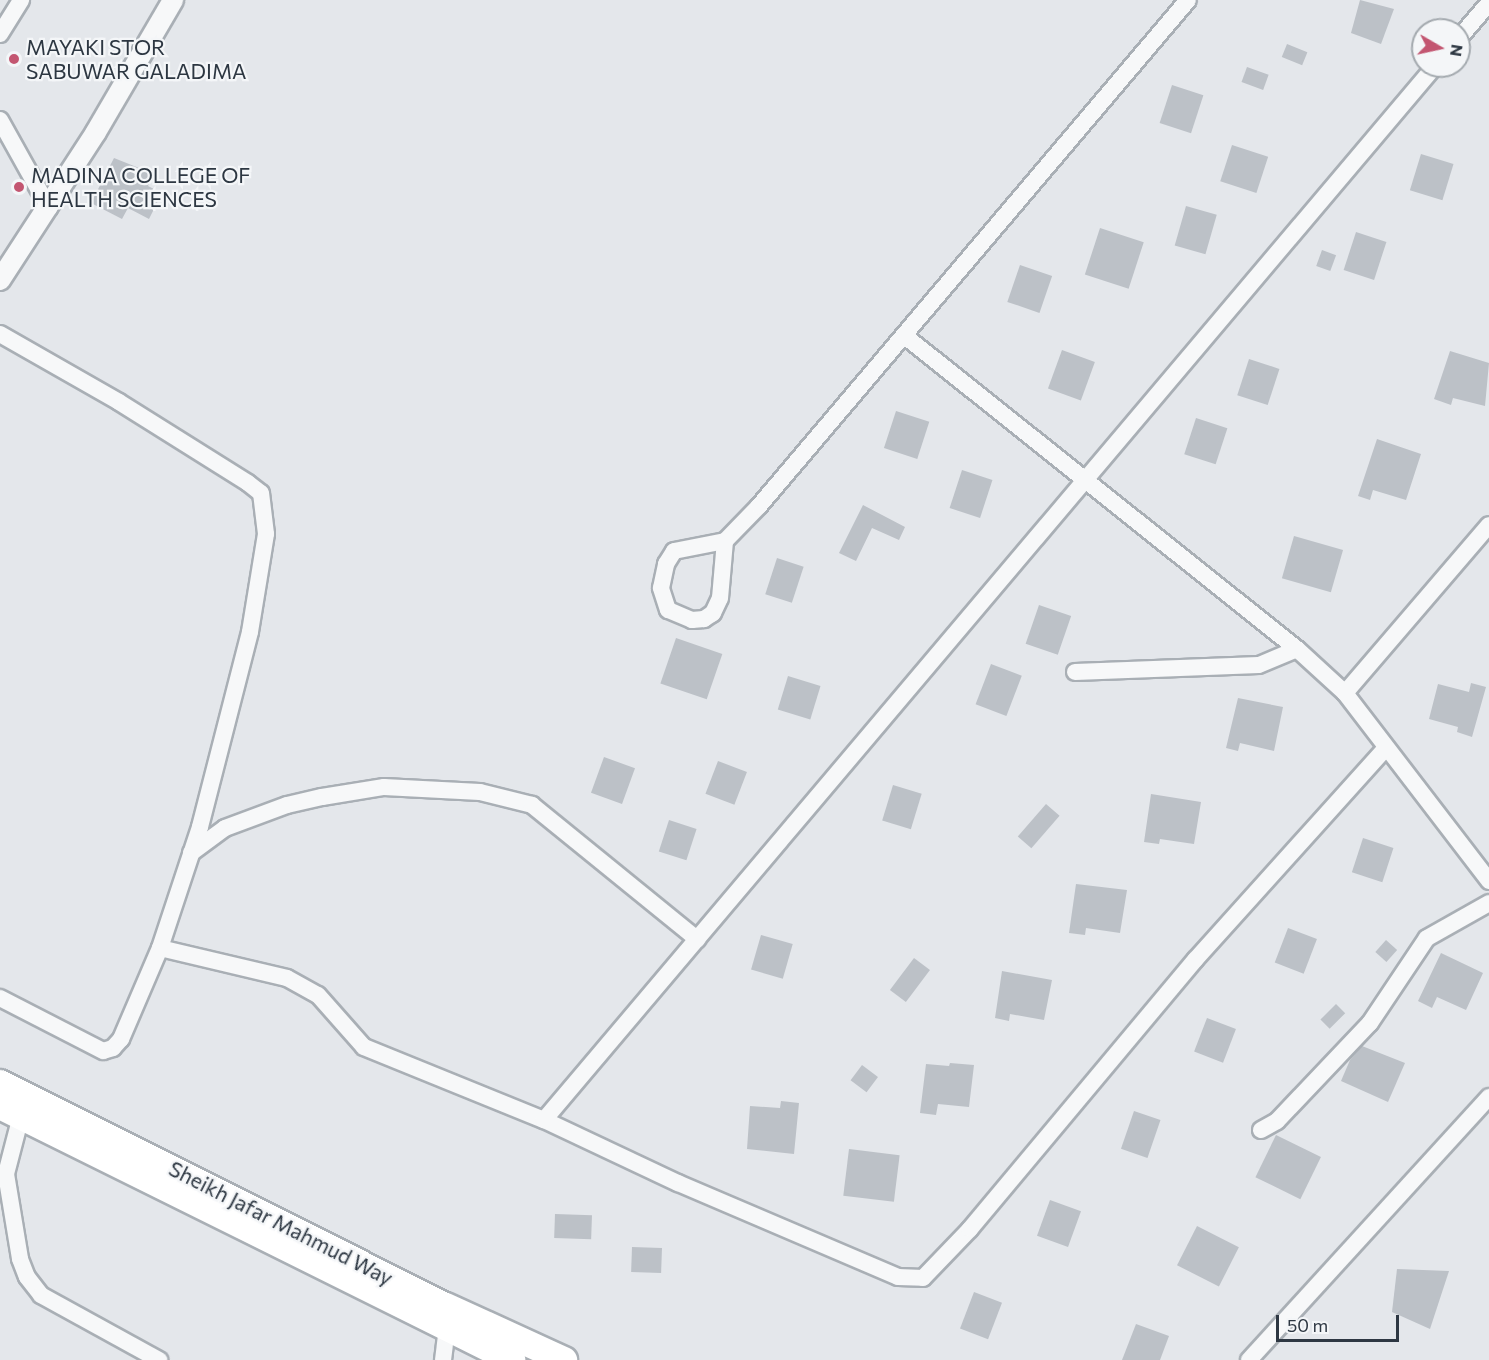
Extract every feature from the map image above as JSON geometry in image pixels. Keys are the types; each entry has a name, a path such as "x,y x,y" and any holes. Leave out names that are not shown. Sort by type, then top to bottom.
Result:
{"main road":[{"name":"Sheikh Jafar Mahmud Way","path":"0,1083 446,1306 564,1360"},
{"name":"Sheikh Jafar Mahmud Way","path":"10,1111 512,1360"}],"street":[{"path":"0,34 21,0"},
{"path":"0,280 49,208 173,0"},
{"path":"724,541 720,598 713,613 704,620 692,620 668,610 661,588 666,564 674,551 724,541 759,506 906,337 1188,0"},
{"path":"1471,24 1489,3"},
{"path":"544,1120 1425,78"},
{"path":"0,120 49,208"},
{"path":"0,334 119,402 261,493 266,534 250,632 191,853 160,948 113,1048 103,1051 0,998"},
{"path":"906,337 1296,649 1345,693 1489,881"},
{"path":"1345,693 1489,525"},
{"path":"1075,672 1259,665 1296,649"},
{"path":"160,948 287,978 318,995 364,1047 544,1120 678,1183 898,1277 923,1278 970,1229 1195,960 1386,748"},
{"path":"191,853 225,828 287,805 322,796 384,787 480,792 531,805 697,939"},
{"path":"1261,1130 1277,1121 1370,1023 1427,938 1489,903"},
{"path":"1249,1360 1489,1097"},
{"path":"10,1111 6,1174 20,1259 27,1277 41,1295 159,1360"},
{"path":"443,1360 447,1329"}],"building":[{"path":"1360,0 1394,9 1381,44 1351,33"},
{"path":"1287,44 1307,52 1302,65 1282,57"},
{"path":"1247,67 1269,75 1263,90 1242,82"},
{"path":"1172,85 1203,95 1191,133 1160,123"},
{"path":"1232,145 1268,157 1256,193 1220,181"},
{"path":"1421,154 1454,164 1442,200 1410,190"},
{"path":"114,158 154,174 148,186 162,193 149,219 128,208 122,219 91,203"},
{"path":"1186,206 1217,215 1205,254 1175,245"},
{"path":"1100,228 1144,242 1129,289 1085,275"},
{"path":"1356,232 1386,242 1374,280 1344,270"},
{"path":"1322,250 1336,255 1330,271 1316,266"},
{"path":"1020,265 1052,276 1039,313 1007,302"},
{"path":"1062,350 1095,362 1081,400 1048,389"},
{"path":"1450,351 1489,363 1485,406 1453,398 1451,405 1434,399"},
{"path":"1249,359 1279,369 1268,405 1237,395"},
{"path":"896,411 929,422 917,459 884,448"},
{"path":"1196,418 1227,428 1216,464 1184,454"},
{"path":"1377,439 1421,454 1406,500 1373,490 1370,500 1358,496"},
{"path":"962,470 992,480 980,518 950,508"},
{"path":"863,505 905,527 899,540 872,528 856,561 839,553"},
{"path":"1294,536 1343,550 1331,592 1282,578"},
{"path":"777,558 804,567 792,603 765,594"},
{"path":"1039,605 1071,616 1058,655 1026,644"},
{"path":"676,638 722,654 707,699 660,683"},
{"path":"991,664 1022,676 1006,716 976,704"},
{"path":"788,676 821,686 810,719 778,709"},
{"path":"1471,683 1486,687 1472,737 1457,732 1458,727 1429,719 1438,684 1469,692"},
{"path":"1238,698 1283,707 1274,751 1240,743 1238,751 1226,748"},
{"path":"604,757 635,768 622,804 591,793"},
{"path":"718,761 747,772 734,805 705,794"},
{"path":"893,785 922,794 911,829 882,820"},
{"path":"1151,794 1201,802 1194,844 1160,839 1159,844 1144,842"},
{"path":"1046,804 1060,816 1031,848 1018,836"},
{"path":"669,820 697,829 686,860 659,851"},
{"path":"1363,838 1393,848 1382,882 1352,872"},
{"path":"1076,884 1127,890 1120,933 1086,928 1085,935 1069,933"},
{"path":"1288,928 1317,939 1304,974 1275,963"},
{"path":"761,935 793,944 783,979 751,970"},
{"path":"1386,940 1397,950 1386,962 1375,952"},
{"path":"1441,953 1483,973 1466,1010 1437,997 1432,1008 1418,1001"},
{"path":"914,958 930,970 906,1002 890,990"},
{"path":"1002,971 1052,980 1044,1020 1010,1014 1009,1021 995,1018"},
{"path":"1336,1004 1345,1013 1330,1029 1320,1020"},
{"path":"1207,1018 1236,1029 1223,1063 1194,1052"},
{"path":"1362,1046 1405,1063 1388,1102 1341,1081 1350,1060"},
{"path":"950,1063 974,1065 969,1107 938,1104 936,1115 920,1113 926,1064 949,1066"},
{"path":"862,1065 878,1077 867,1092 851,1080"},
{"path":"781,1101 799,1103 794,1154 747,1149 750,1106 780,1108"},
{"path":"1134,1111 1160,1120 1147,1158 1121,1149"},
{"path":"1276,1135 1321,1157 1300,1199 1255,1177"},
{"path":"849,1149 900,1155 894,1202 843,1196"},
{"path":"1050,1200 1081,1211 1068,1247 1037,1236"},
{"path":"555,1214 592,1215 591,1239 554,1238"},
{"path":"1197,1226 1239,1247 1219,1287 1177,1265"},
{"path":"632,1247 662,1248 661,1273 631,1272"},
{"path":"1397,1269 1449,1271 1430,1329 1392,1312"},
{"path":"974,1292 1002,1303 988,1339 960,1328"},
{"path":"1136,1324 1169,1336 1160,1360 1122,1360"}],"place":[{"name":"MAYAKI STOR SABUWAR GALADIMA","path":"14,59"},
{"name":"MADINA COLLEGE OF HEALTH SCIENCES","path":"19,187"}]}
